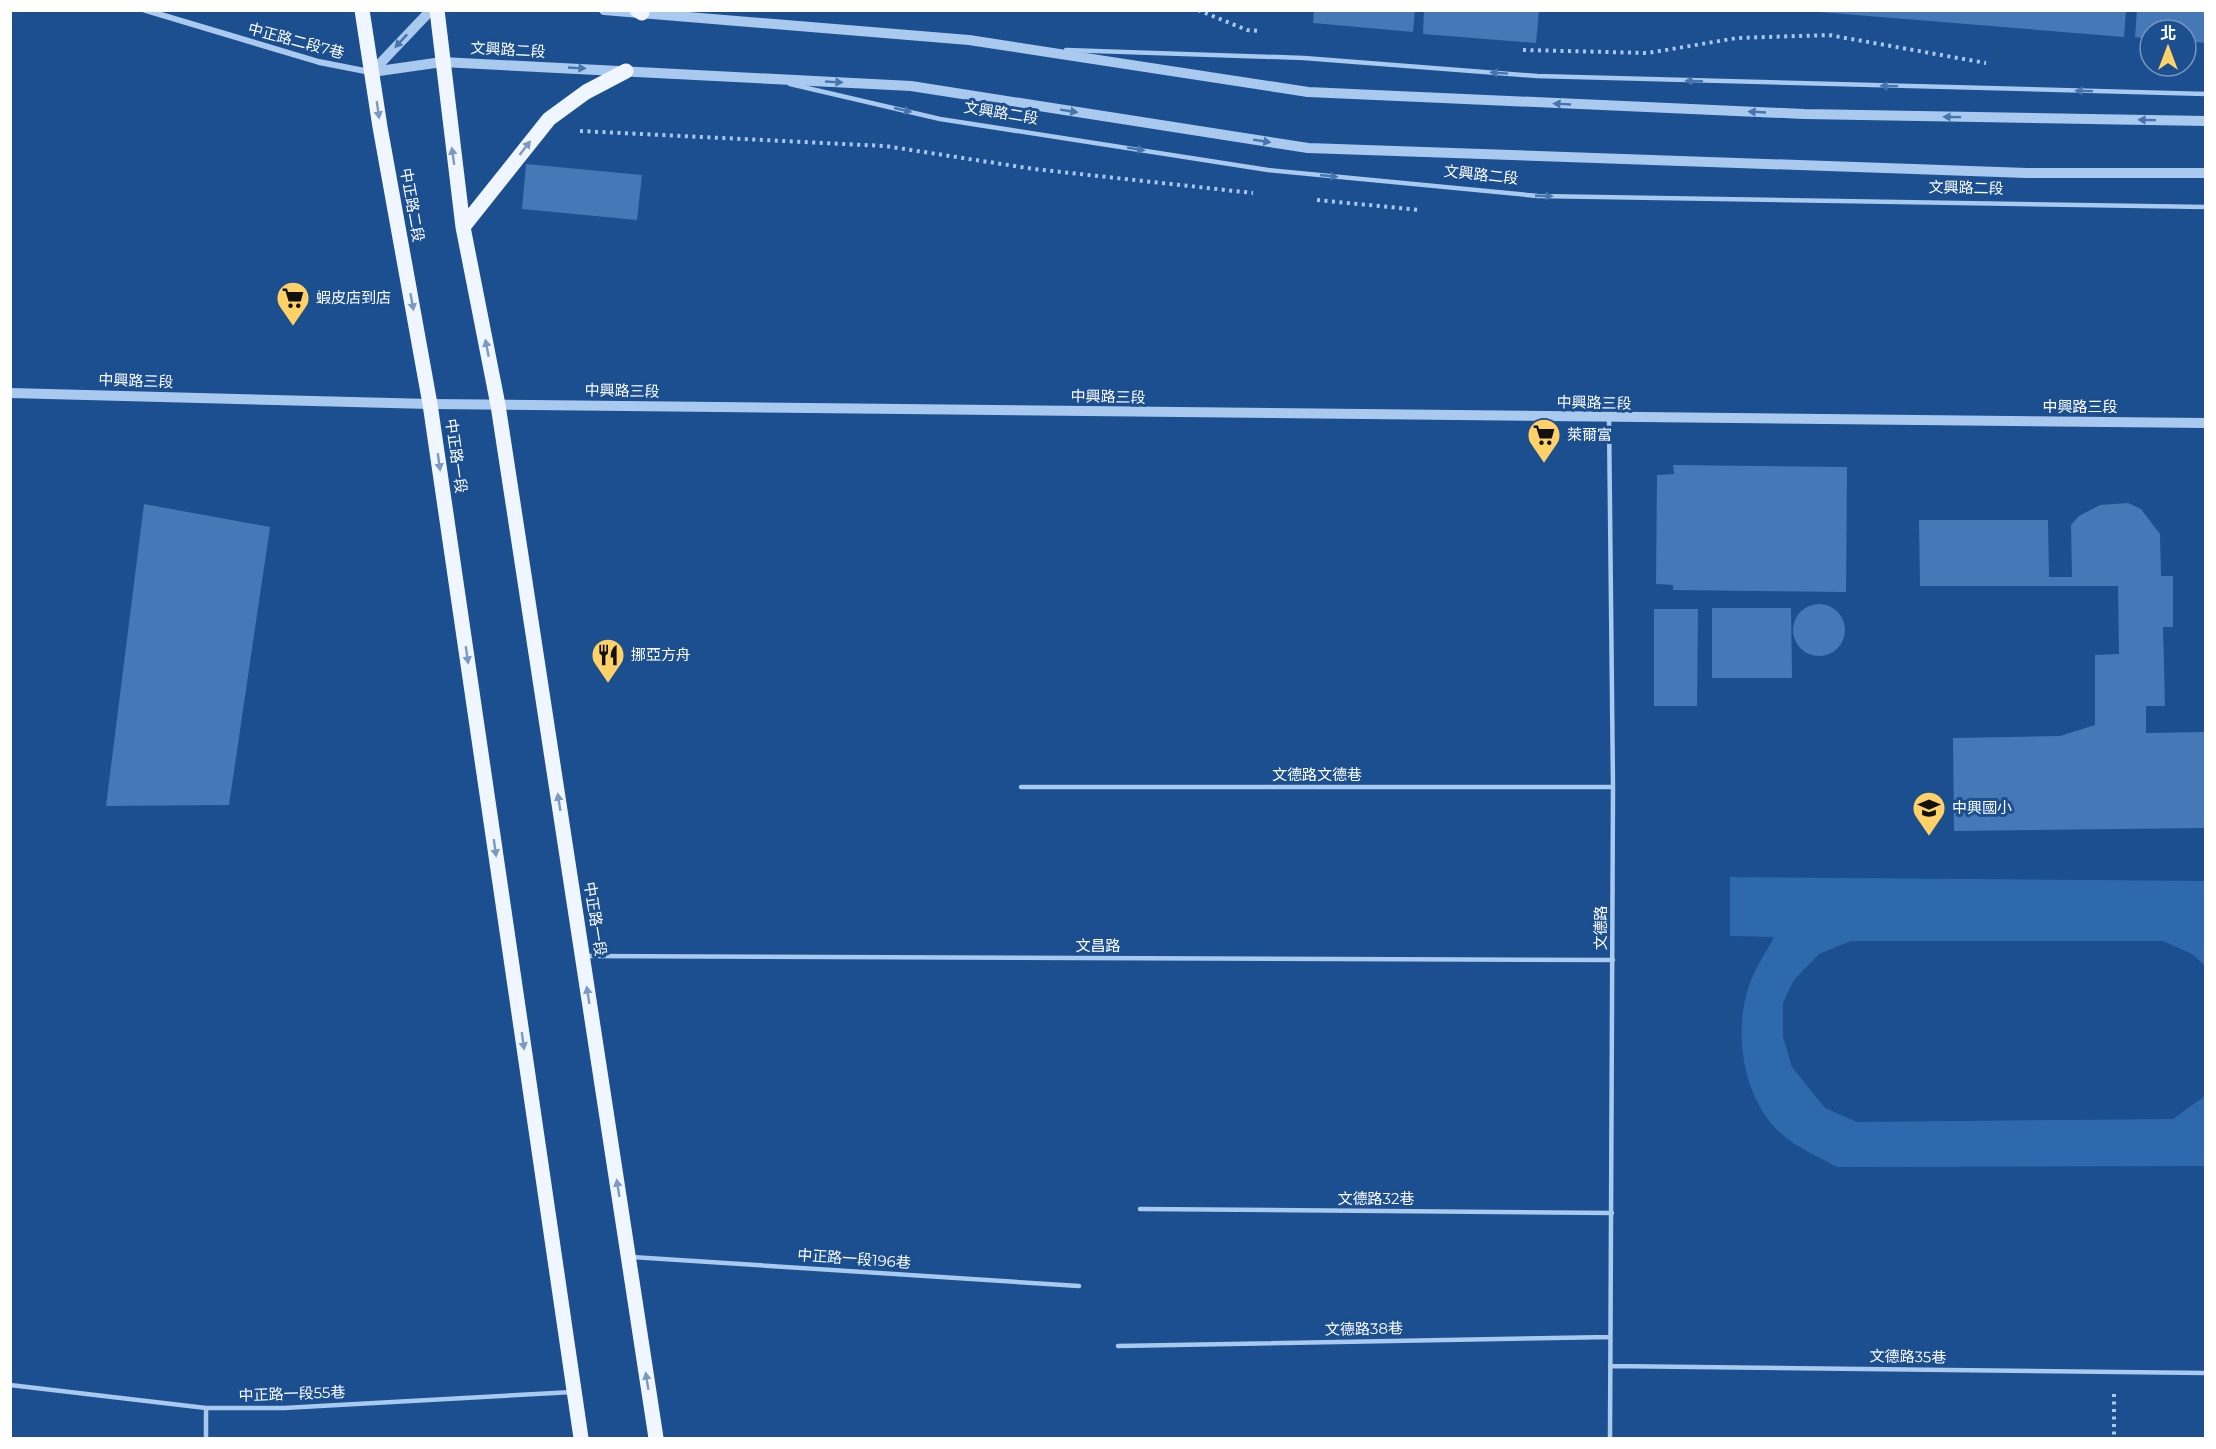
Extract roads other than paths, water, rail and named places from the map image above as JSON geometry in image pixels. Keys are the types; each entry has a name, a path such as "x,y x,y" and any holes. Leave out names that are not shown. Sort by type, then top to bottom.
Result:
{"main road":[{"name":"中正路二段","path":"363,10 430,404"},
{"path":"437,10 463,227 498,405"},
{"path":"463,227 549,119 586,92 626,70"},
{"name":"中正路一段","path":"430,404 581,1438"},
{"name":"中正路一段","path":"498,405 656,1438"}],"street":[{"name":"中正路二段7巷","path":"145,10 318,62 372,72"},
{"path":"372,72 431,10"},
{"path":"604,10 969,40 1308,92 1804,114 2205,121"},
{"name":"文興路二段","path":"372,72 442,62 911,86 1308,148 2027,173 2205,173"},
{"name":"中興路三段","path":"10,393 498,405 2205,423"}],"lane":[{"path":"1026,49 1304,58 1548,76 2205,94"},
{"name":"文興路二段","path":"764,78 940,119 1268,170 1538,196 2205,207"},
{"name":"文德路","path":"1609,418 1613,786 1610,1438"},
{"name":"文德路文德巷","path":"1021,786 1613,786"},
{"name":"文昌路","path":"582,956 1613,960"},
{"name":"文德路32巷","path":"1140,1209 1612,1213"},
{"name":"中正路一段196巷","path":"628,1257 1078,1286"},
{"name":"文德路38巷","path":"1118,1346 1610,1337"},
{"name":"文德路35巷","path":"1610,1366 2205,1373"},
{"name":"中正路一段55巷","path":"10,1385 206,1408 284,1408 575,1392"},
{"path":"206,1408 206,1438"}],"place":[{"name":"蝦皮店到店","path":"293,327"},
{"name":"萊爾富","path":"1544,464"},
{"name":"挪亞方舟","path":"608,684"},
{"name":"中興國小","path":"1929,837"}]}
